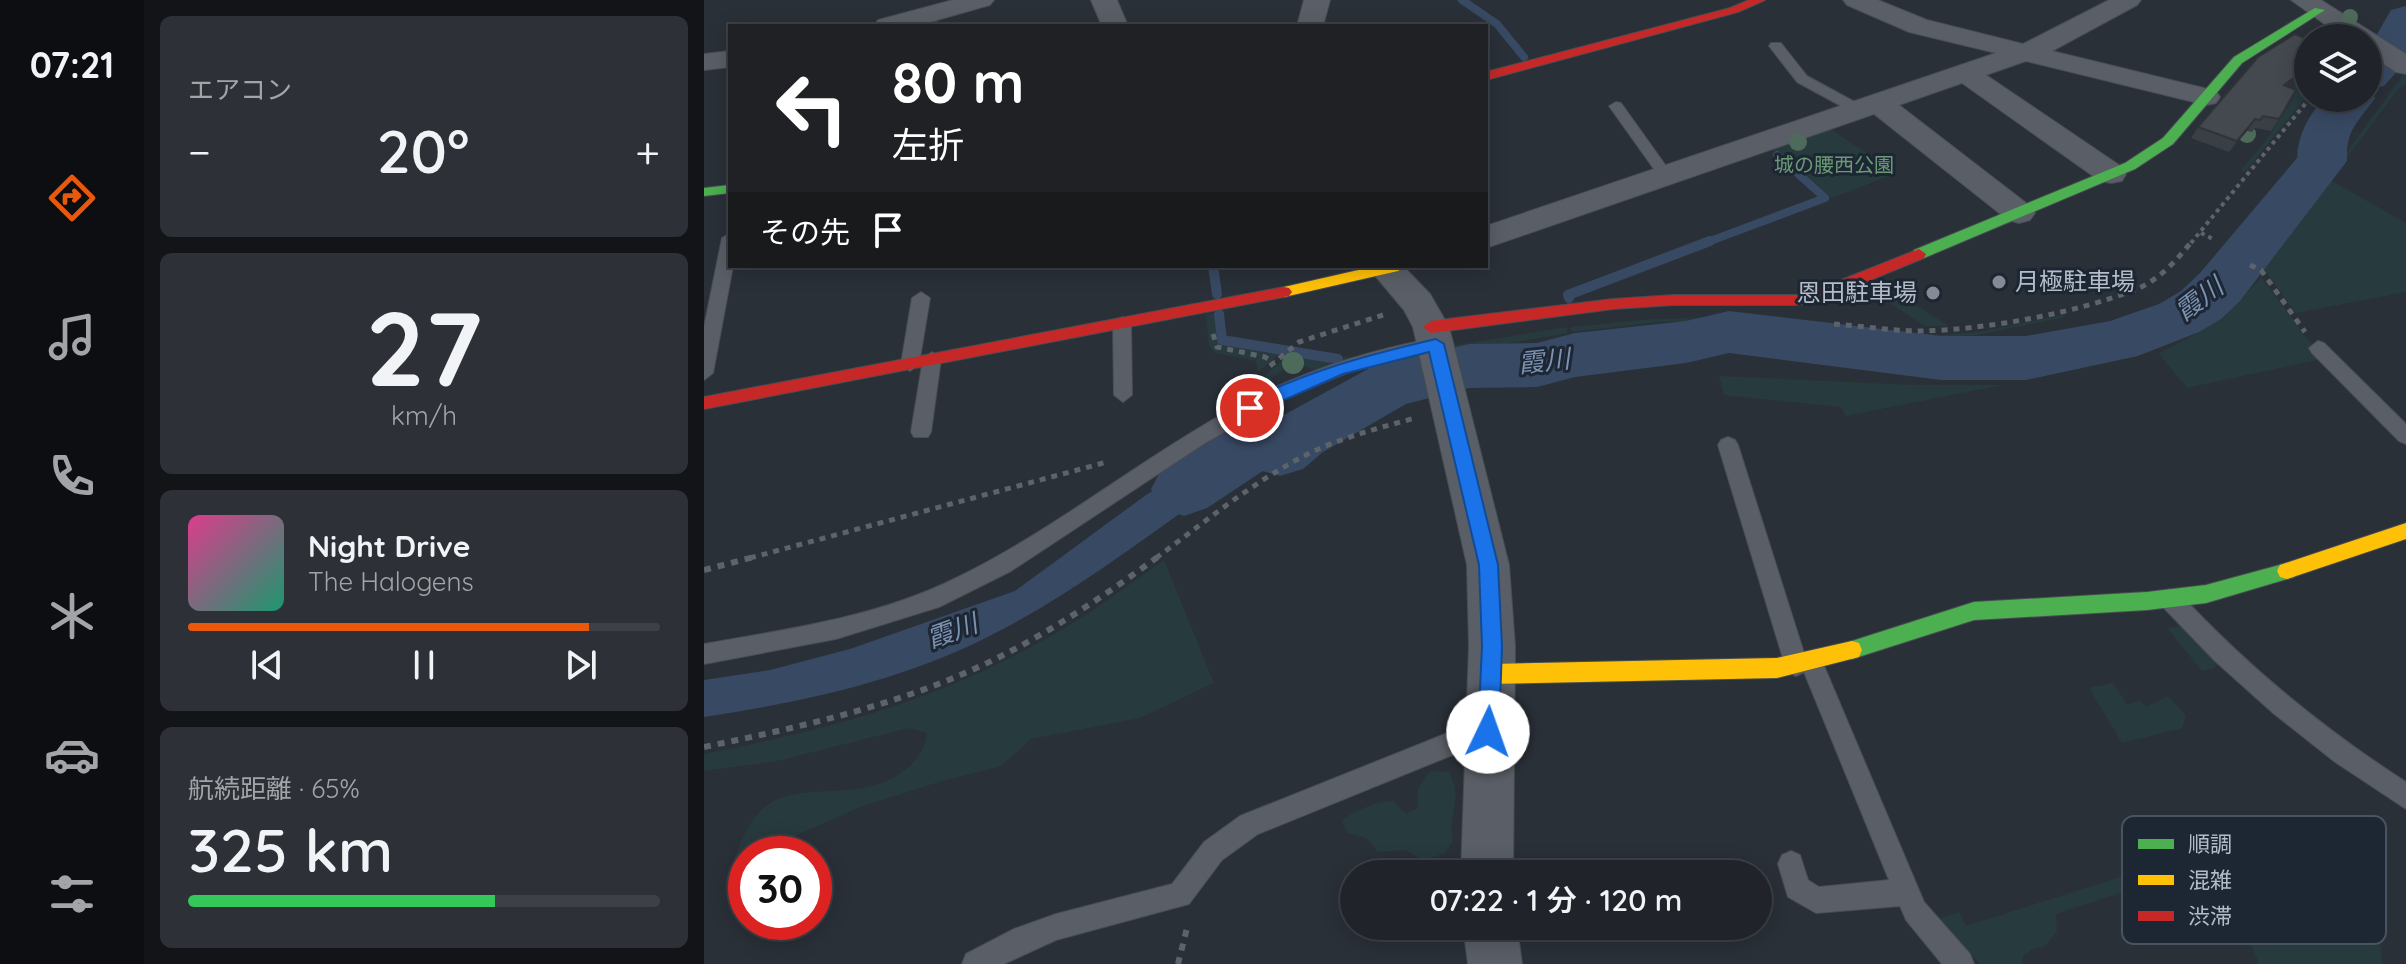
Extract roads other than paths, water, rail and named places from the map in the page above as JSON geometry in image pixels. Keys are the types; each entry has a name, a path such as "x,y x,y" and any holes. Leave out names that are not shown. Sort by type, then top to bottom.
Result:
{"street":[{"path":"894,24 981,0"},
{"path":"1104,0 1114,24"},
{"path":"1311,24 1317,0"},
{"path":"1488,75 1734,10 1759,0"},
{"path":"1856,0 1918,26 2206,97"},
{"path":"1890,15 1923,0"},
{"path":"1488,236 2040,47 2128,0"},
{"path":"1431,331 1535,311 1610,304 1682,300 1773,303 1801,300 2130,166 2168,141 2247,53 2312,5 2341,24"},
{"path":"2382,51 2406,66"},
{"path":"704,62 728,59"},
{"path":"1965,73 2111,174"},
{"path":"1868,107 2019,213"},
{"path":"704,192 728,189"},
{"path":"704,403 1122,323 1384,268"},
{"path":"1390,268 1431,331 1486,548 1492,611 1487,860"},
{"path":"1491,674 1777,668 1803,663 1974,611 2170,599 2258,581 2406,531"},
{"path":"1492,940 1495,964"}],"lane":[{"path":"1776,46 1802,79 1868,107"},
{"path":"1616,106 1666,176"},
{"path":"704,373 728,248"},
{"path":"910,364 921,298"},
{"path":"1122,323 1123,395"},
{"path":"704,654 851,626 960,587 1045,540 1276,394 1431,331"},
{"path":"2318,348 2406,436"},
{"path":"921,432 932,359"},
{"path":"1728,445 1803,663 1906,892 1926,926 1960,964"},
{"path":"2170,599 2288,709 2406,797"},
{"path":"976,964 1024,939 1056,927 1180,895 1213,851 1249,825 1450,744 1488,732"},
{"path":"1791,864 1797,888 1816,900 1906,892"}],"water":[{"path":"1242,423 1273,458 1232,477 1093,575 1005,628 933,661 859,686 782,704 704,717 704,680 770,670 850,649 1015,591 1146,495 1223,445 1226,432"}],"waterway":[{"path":"1462,0 1497,24 1524,57"},
{"name":"霞川","path":"2382,61 2395,47 2406,19"},
{"name":"霞川","path":"1184,489 1258,441 1280,451 1301,434 1388,386 1469,366 1537,365 1575,355 1686,342 1729,332 1941,358 2026,358 2117,341 2179,318 2201,305 2220,287 2322,161 2322,142 2338,112"},
{"path":"1705,243 1825,198 1777,155"},
{"path":"1569,298 1568,295 1710,241"},
{"path":"1213,268 1217,294"},
{"path":"1219,314 1222,340 1338,359"},
{"path":"1373,368 1407,381"}],"place":[{"name":"月極駐車場","path":"1999,282"},
{"name":"恩田駐車場","path":"1933,293"}],"park label":[{"name":"城の腰西公園","path":"1834,165"}]}
